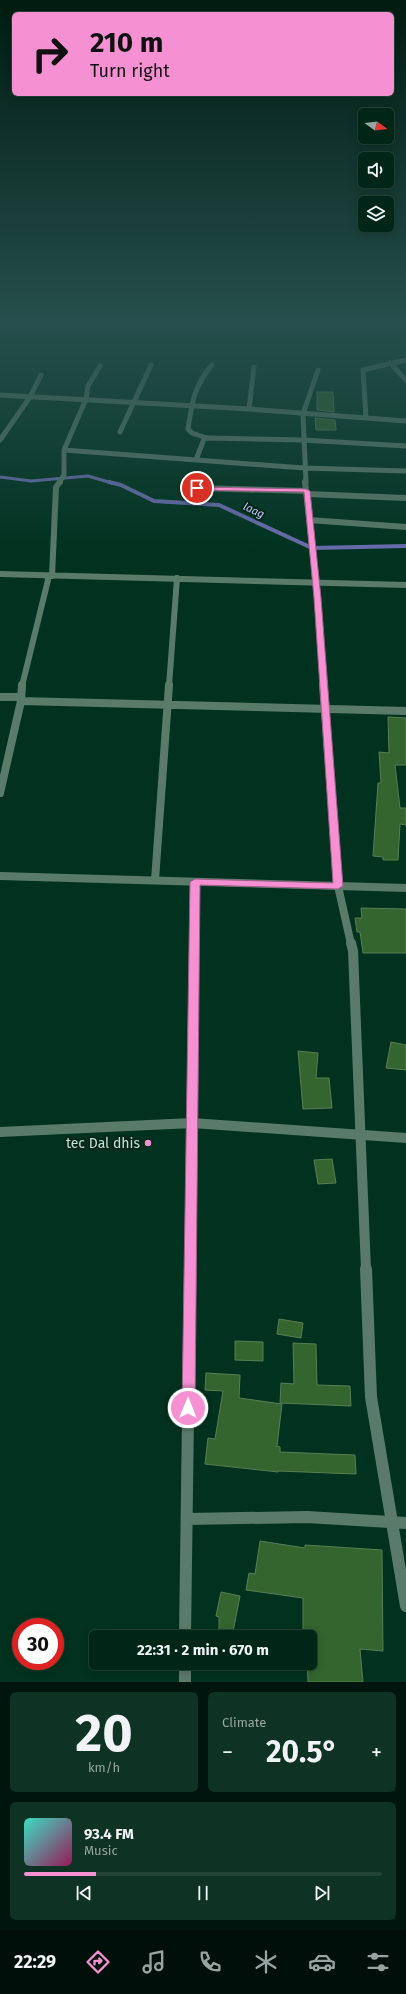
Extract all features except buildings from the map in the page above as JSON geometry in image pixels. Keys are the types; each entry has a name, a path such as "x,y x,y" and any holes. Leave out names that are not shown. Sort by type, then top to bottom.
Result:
{"street":[{"path":"0,440 28,399"},
{"path":"77,399 249,409 406,421"},
{"path":"193,399 188,429 192,433 207,438 303,440 406,446"},
{"path":"249,409 250,399"},
{"path":"308,399 303,414 304,468 316,582 338,886 353,951 371,1397 400,1523 406,1606"},
{"path":"365,399 366,418"},
{"path":"0,793 21,699 21,690 49,576 56,487 64,475 64,450 72,428 86,400"},
{"path":"120,432 135,402"},
{"path":"196,460 204,440 207,438"},
{"path":"64,450 304,468 406,471"},
{"path":"197,488 307,492 406,498"},
{"path":"310,520 406,527"},
{"path":"0,574 406,585"},
{"path":"155,880 177,578"},
{"path":"0,697 168,704 406,710"},
{"path":"0,876 406,888"},
{"path":"185,1630 195,882"},
{"path":"0,1132 192,1123 360,1136 406,1138"},
{"path":"187,1519 214,1520 250,1516 400,1523"},
{"path":"185,1670 185,1682"}],"waterway":[{"name":"laag","path":"0,477 31,481 88,476 112,483"},
{"name":"laag","path":"109,482 121,485 154,501 219,505 312,548 406,546"}],"place":[{"name":"tec Dal dhis","path":"148,1143"}],"route":[{"path":"188,1408 195,882 338,886 326,708 306,491 197,488"}]}
